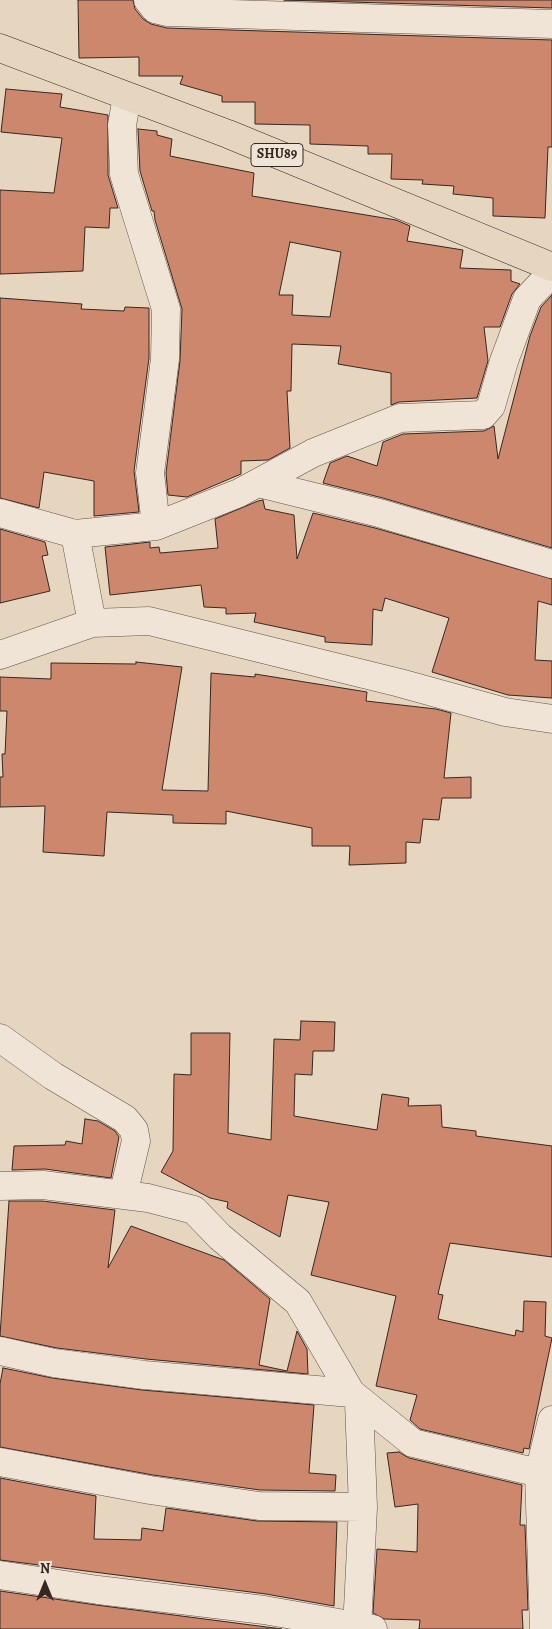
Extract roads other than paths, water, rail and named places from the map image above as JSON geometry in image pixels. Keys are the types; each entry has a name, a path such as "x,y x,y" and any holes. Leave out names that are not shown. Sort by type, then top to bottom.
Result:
{"main road":[{"name":"SHU89","path":"0,48 228,134 552,267"}],"street":[{"path":"148,0 155,9 168,12 552,24"},
{"path":"127,97 122,125 124,174 166,309 165,359 150,473 156,526"},
{"path":"0,513 75,534 156,526 258,482 313,453 400,418 483,415 491,406 504,361 527,299 542,282 552,277"},
{"path":"258,482 379,513 552,564"},
{"path":"75,534 92,623"},
{"path":"0,655 92,623 149,621 400,683 505,712 552,720"},
{"path":"0,1038 53,1076 125,1119 134,1130 136,1141 123,1196"},
{"path":"0,1186 43,1185 148,1198 194,1210 220,1237 298,1302 355,1397 413,1443 544,1485"},
{"path":"0,1351 54,1363 144,1375 355,1397"},
{"path":"0,1575 98,1590 264,1610 362,1628 363,1507 355,1397"},
{"path":"544,1629 540,1538 552,1420"},
{"path":"0,1462 150,1490 259,1506 363,1507"}]}
